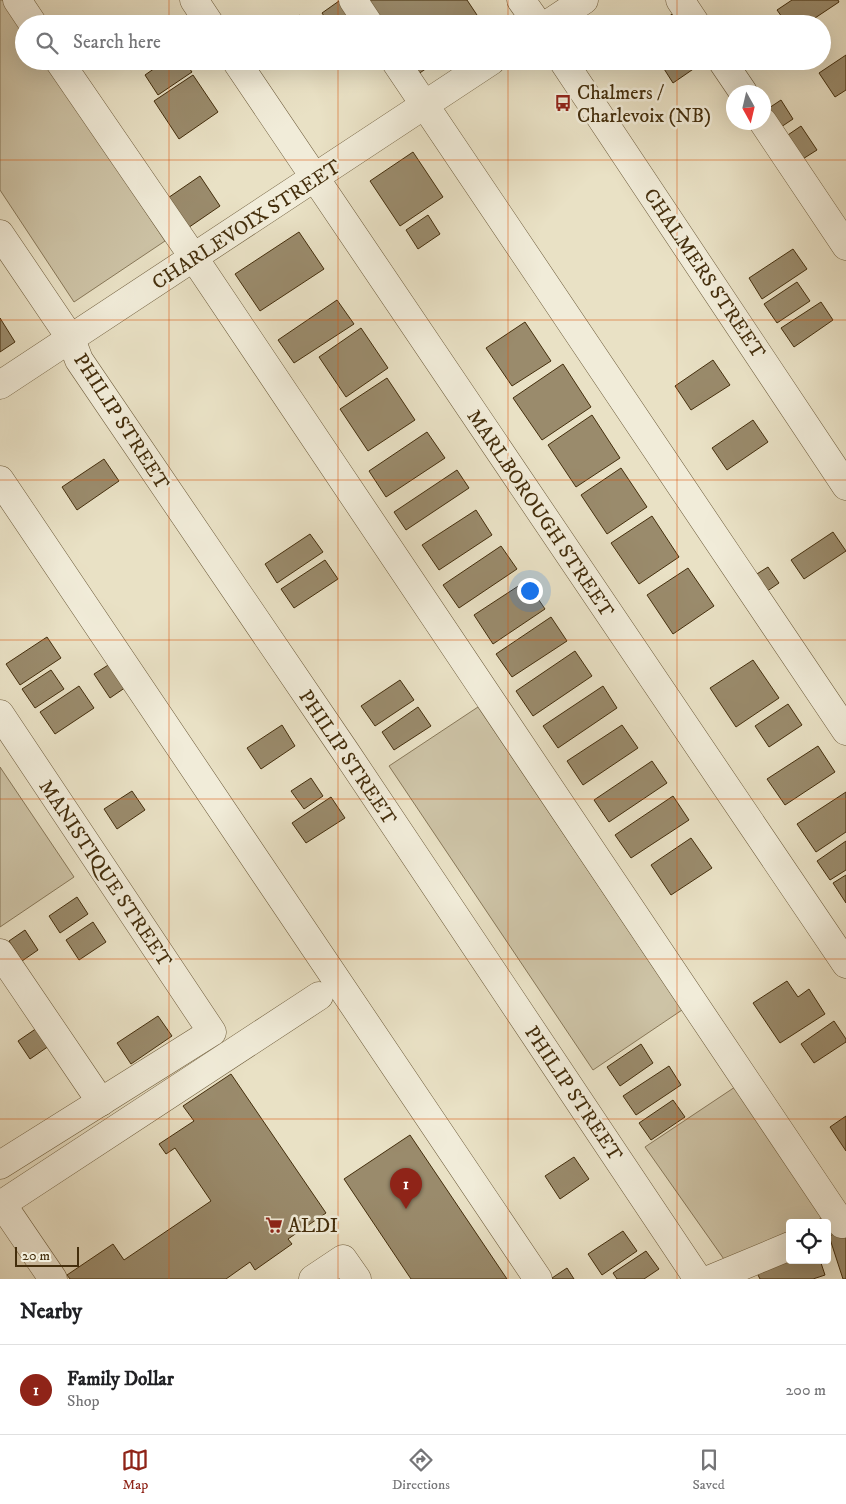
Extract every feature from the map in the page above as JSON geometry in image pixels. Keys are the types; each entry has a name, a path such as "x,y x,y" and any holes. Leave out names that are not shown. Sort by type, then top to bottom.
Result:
{"street":[{"path":"17,0 27,15"},
{"path":"194,0 204,15"},
{"path":"353,0 364,15"},
{"path":"521,0 532,15"},
{"path":"562,15 584,0"},
{"path":"680,0 690,15"},
{"path":"65,70 194,258 838,1226"},
{"name":"MARLBOROUGH STREET","path":"242,70 846,964"},
{"path":"401,70 846,732"},
{"name":"CHARLEVOIX STREET","path":"0,386 477,70"},
{"name":"CHALMERS STREET","path":"569,70 846,486"},
{"path":"728,70 738,85"},
{"path":"768,130 846,246"},
{"name":"PHILIP STREET","path":"0,234 71,339 79,360 350,759 698,1279"},
{"path":"0,480 538,1279"},
{"name":"MANISTIQUE STREET","path":"0,714 212,1032 101,1102"},
{"path":"0,953 101,1102 0,1165"},
{"path":"53,1279 2,1204 319,996"},
{"path":"711,1279 786,1248"},
{"path":"313,1279 343,1258 357,1279"}],"shaded area":[{"path":"0,0 4,0 15,16 15,70 51,70 165,241 74,302 0,190"},
{"path":"478,707 682,1010 593,1070 389,766"},
{"path":"0,767 74,877 0,927"},
{"path":"735,1087 826,1216 820,1219 786,1219 786,1234 726,1262 645,1147"}],"building":[{"path":"364,0 467,0 477,15 373,15"},
{"path":"792,0 838,0 839,2 820,15 781,15 777,10"},
{"path":"339,1 349,15 323,15 322,13"},
{"path":"678,10 681,15 671,15"},
{"path":"846,55 846,90 835,97 819,73 824,70 831,70 831,65"},
{"path":"152,70 191,70 192,72 158,95 145,75"},
{"path":"409,70 424,70 414,77"},
{"path":"665,70 692,70 673,83"},
{"path":"193,75 218,112 179,139 154,101"},
{"path":"781,100 793,119 778,129 771,118 771,107"},
{"path":"801,126 817,150 798,162 782,139"},
{"path":"413,152 443,197 400,226 370,181"},
{"path":"200,176 220,206 182,232 162,202"},
{"path":"428,215 440,234 418,249 406,230"},
{"path":"299,232 324,269 260,311 235,274"},
{"path":"793,249 807,269 762,299 749,278"},
{"path":"797,282 810,301 777,323 764,304"},
{"path":"337,300 354,324 294,363 278,340"},
{"path":"821,302 833,320 794,347 781,328"},
{"path":"0,318 15,342 0,352"},
{"path":"525,322 551,361 512,386 486,348"},
{"path":"361,328 388,368 346,397 319,357"},
{"path":"713,360 730,385 691,410 675,386"},
{"path":"563,364 591,407 542,440 513,398"},
{"path":"387,378 415,420 368,451 340,409"},
{"path":"592,415 620,458 576,487 548,445"},
{"path":"753,420 768,442 727,470 712,448"},
{"path":"427,432 445,458 386,497 369,471"},
{"path":"104,459 119,481 77,510 62,487"},
{"path":"621,468 647,507 607,534 581,495"},
{"path":"457,470 469,488 406,530 394,512"},
{"path":"476,510 492,535 439,570 422,545"},
{"path":"652,516 679,557 639,584 611,543"},
{"path":"833,532 846,551 804,579 791,560"},
{"path":"310,534 323,552 277,583 265,564"},
{"path":"501,546 517,569 459,608 443,585"},
{"path":"325,560 338,579 294,608 281,589"},
{"path":"768,567 779,583 763,594 752,577"},
{"path":"688,568 714,606 673,634 647,595"},
{"path":"526,581 545,609 493,644 474,615"},
{"path":"551,617 567,641 512,677 496,654"},
{"path":"47,637 61,658 20,685 6,664"},
{"path":"575,651 592,676 533,716 516,691"},
{"path":"753,660 779,698 736,727 710,688"},
{"path":"113,662 129,685 110,698 94,674"},
{"path":"51,670 64,689 35,708 22,689"},
{"path":"400,680 414,700 375,726 361,706"},
{"path":"79,686 94,708 55,734 40,712"},
{"path":"603,686 617,708 558,748 543,726"},
{"path":"788,704 802,725 769,747 755,726"},
{"path":"418,707 431,726 394,750 382,732"},
{"path":"282,725 295,746 261,769 247,748"},
{"path":"622,725 638,748 583,785 567,761"},
{"path":"818,746 835,772 785,805 767,779"},
{"path":"652,761 667,783 609,822 594,800"},
{"path":"311,778 323,796 304,809 291,791"},
{"path":"132,791 145,810 117,829 104,809"},
{"path":"846,792 846,832 816,852 797,824"},
{"path":"673,796 689,820 631,858 615,835"},
{"path":"331,797 345,818 306,843 292,823"},
{"path":"691,838 712,868 671,895 651,865"},
{"path":"846,841 846,870 830,880 817,861"},
{"path":"846,875 846,903 833,883"},
{"path":"77,897 88,914 60,933 49,916"},
{"path":"93,922 106,942 79,960 66,940"},
{"path":"25,930 38,950 22,961 9,941"},
{"path":"787,981 798,997 809,989 825,1014 780,1043 753,1003"},
{"path":"158,1016 172,1036 131,1064 117,1043"},
{"path":"834,1021 846,1042 814,1063 801,1044"},
{"path":"37,1028 49,1046 30,1059 18,1041"},
{"path":"641,1044 653,1063 620,1086 607,1067"},
{"path":"669,1066 681,1085 636,1115 623,1096"},
{"path":"231,1074 326,1213 288,1239 292,1244 255,1270 250,1262 226,1279 70,1279 67,1275 113,1244 124,1260 211,1201 175,1148 166,1154 159,1144 194,1121 183,1106"},
{"path":"673,1100 685,1117 651,1140 639,1123"},
{"path":"846,1116 846,1151 830,1127"},
{"path":"410,1135 507,1279 411,1279 344,1179"},
{"path":"574,1157 589,1179 560,1199 545,1176"},
{"path":"846,1229 846,1279 843,1279 831,1242 831,1235"},
{"path":"623,1231 637,1251 602,1275 588,1254"},
{"path":"646,1251 659,1269 644,1279 617,1279 613,1273"},
{"path":"786,1262 786,1264 821,1264 825,1275 813,1279 760,1279 757,1273"},
{"path":"567,1268 574,1279 552,1278"}],"place":[{"name":"Chalmers / Charlevoix (NB)","path":"563,103"},
{"name":"Family Dollar","path":"406,1209"},
{"name":"ALDI","path":"274,1225"}]}
